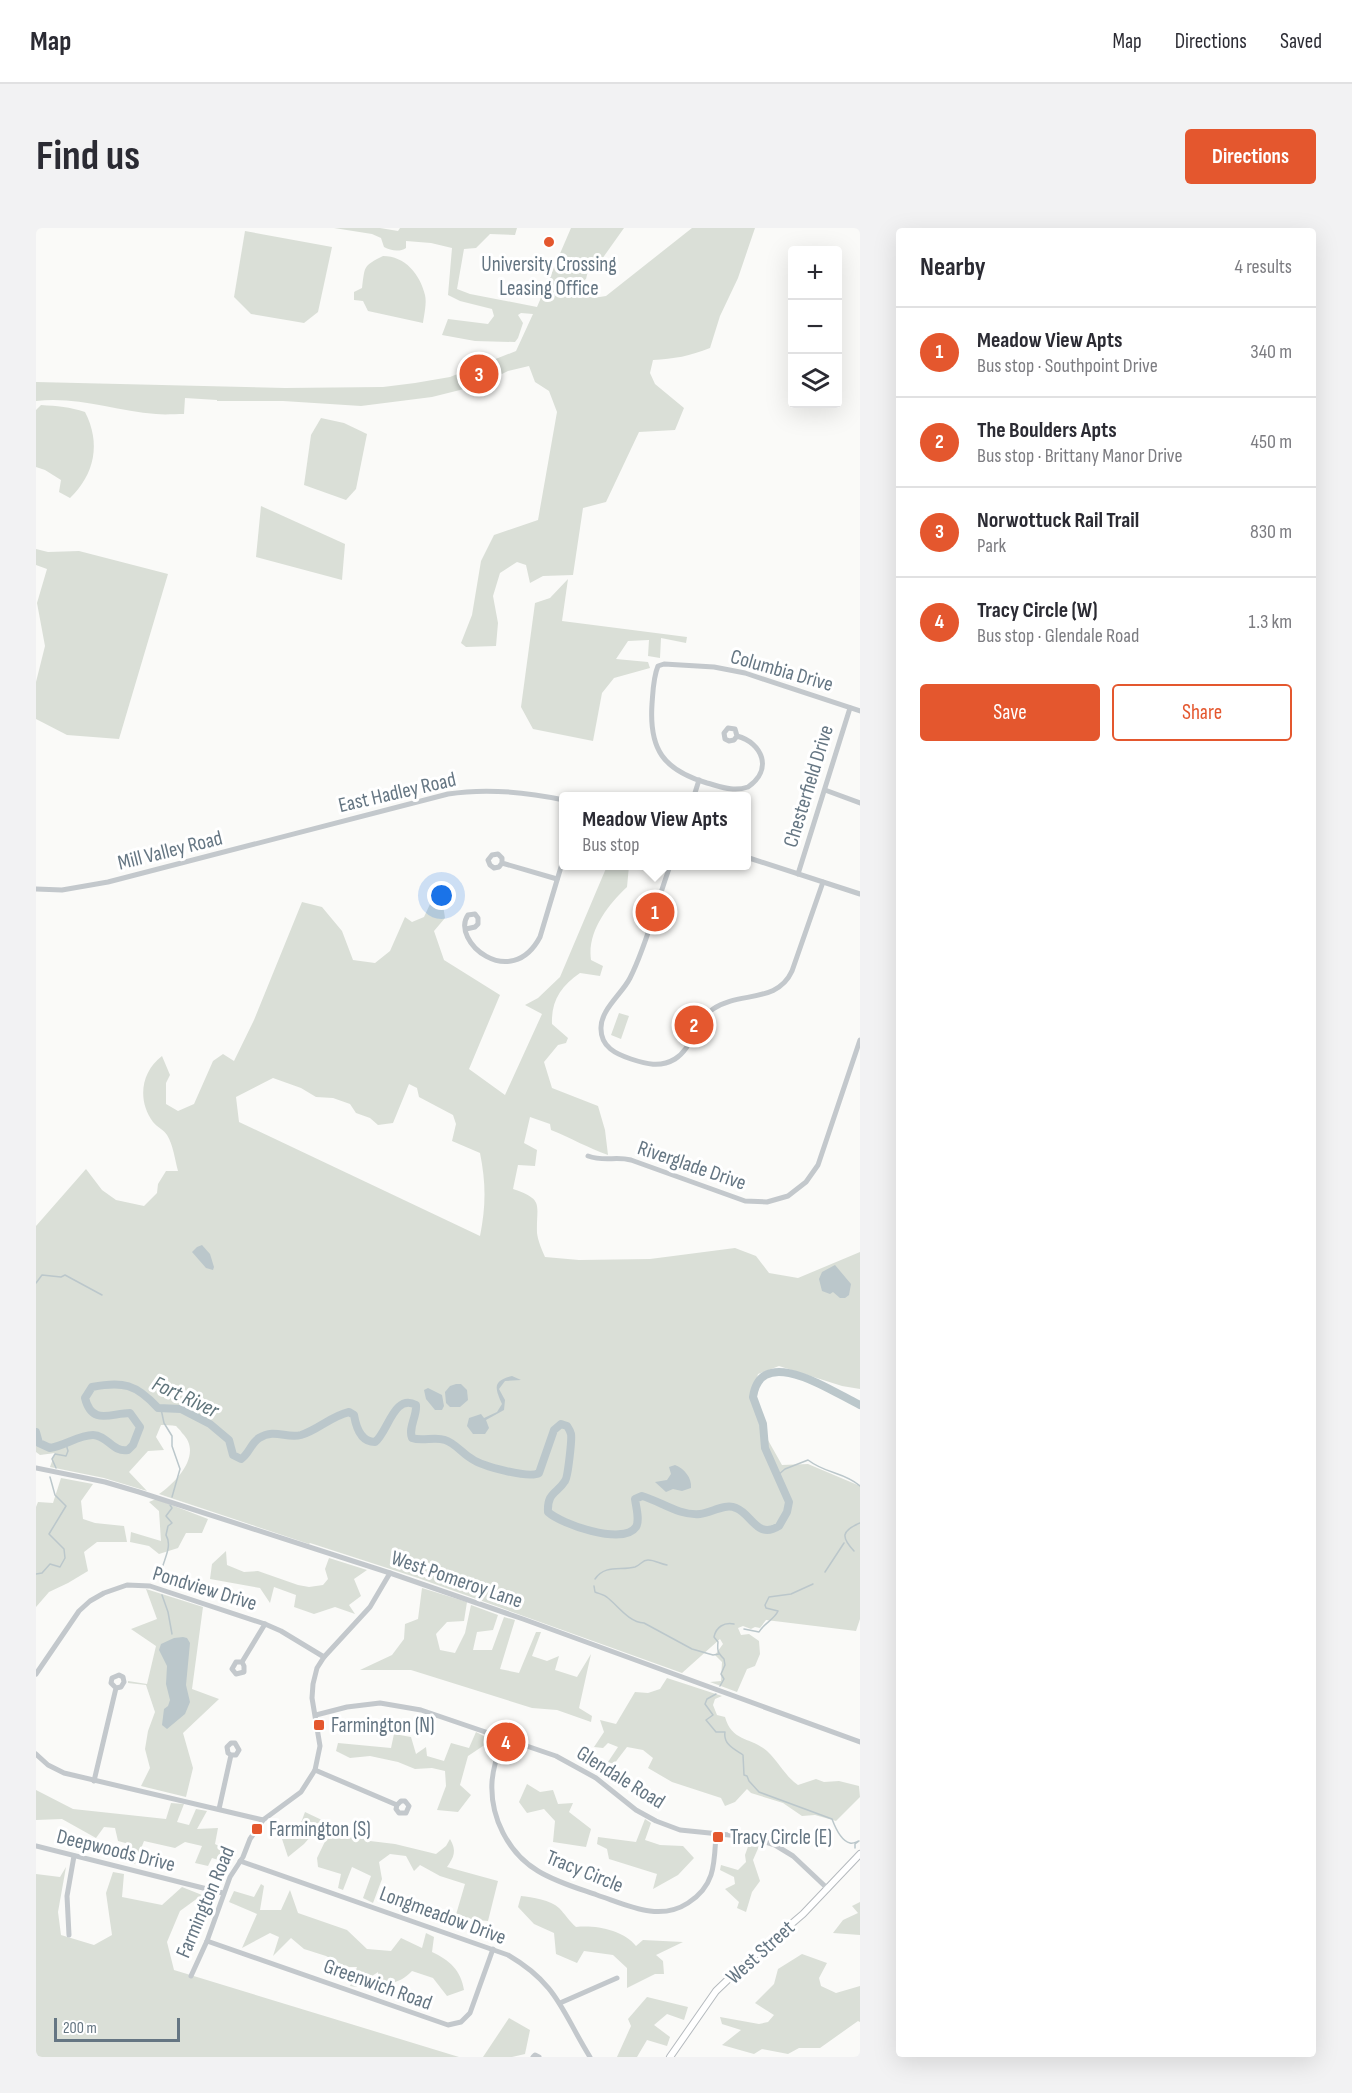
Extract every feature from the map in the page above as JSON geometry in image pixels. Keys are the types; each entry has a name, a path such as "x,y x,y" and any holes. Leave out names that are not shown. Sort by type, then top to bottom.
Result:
{"main road":[{"name":"West Street","path":"670,2057 716,1991 803,1914 860,1854"}],"street":[{"name":"Columbia Drive","path":"699,780 670,766 660,754 654,741 652,705 658,666 664,664 740,672 860,711"},
{"name":"Chesterfield Drive","path":"798,874 850,708"},
{"path":"695,792 699,780 733,790 748,787 755,781 761,770 761,755 754,744 737,736"},
{"path":"825,790 860,803"},
{"name":"East Hadley Road","path":"310,830 423,799 454,793 501,792 559,799"},
{"name":"Mill Valley Road","path":"36,889 62,890 108,882 310,830"},
{"path":"751,858 860,894"},
{"path":"502,863 557,879"},
{"path":"466,929 470,942 485,956 505,962 522,957 534,947 540,937 560,870"},
{"path":"669,870 634,969 625,987 604,1015 601,1029 606,1044 617,1053 651,1065 672,1061 682,1053 699,1023 714,1008 733,999 767,994 787,981 823,882"},
{"name":"Riverglade Drive","path":"588,1156 602,1160 631,1160 747,1202 767,1202 784,1197 803,1185 818,1165 860,1040"},
{"name":"West Pomeroy Lane","path":"36,1468 105,1482 139,1492 390,1573 860,1742"},
{"name":"Farmington Road","path":"191,1976 207,1941 223,1893 250,1839 263,1820 301,1792 315,1770 320,1746 312,1698 317,1668 324,1657 370,1607 390,1573"},
{"name":"Pondview Drive","path":"36,1674 79,1611 104,1593 127,1585 150,1586 265,1624 324,1657"},
{"path":"242,1662 265,1624"},
{"path":"94,1781 116,1688"},
{"name":"Glendale Road","path":"316,1715 363,1704 398,1705 422,1710 556,1756 581,1768 636,1810 656,1821 680,1830 749,1837 775,1845 793,1856 828,1888"},
{"name":"Tracy Circle","path":"503,1738 494,1765 493,1802 499,1824 511,1846 538,1872 636,1909 655,1912 673,1911 692,1901 706,1885 713,1868 716,1834"},
{"path":"36,1754 56,1770 263,1820"},
{"path":"219,1809 231,1755"},
{"path":"315,1770 397,1805"},
{"name":"Deepwoods Drive","path":"36,1846 223,1893"},
{"path":"69,1935 67,1896 74,1856"},
{"name":"Longmeadow Drive","path":"240,1861 493,1949 515,1960 549,1987 560,2002 590,2057"},
{"name":"Greenwich Road","path":"207,1941 448,2025 461,2022 470,2013 493,1949"},
{"path":"560,2002 617,1978"},
{"path":"533,2057 535,2055 539,2057"}],"shaded area":[{"path":"334,228 380,228 398,231 400,228 517,228 515,235 490,234 476,248 464,249 457,289 470,294 537,307 571,228 624,228 602,259 591,259 586,279 574,287 588,297 596,297 606,296 692,228 755,228 738,278 720,316 710,348 682,357 653,360 650,373 655,384 684,408 675,430 639,432 606,502 583,508 573,575 543,576 530,583 526,565 517,562 500,573 493,596 498,623 496,646 466,647 461,643 472,615 481,561 494,535 538,520 557,412 549,391 535,382 529,366 508,371 480,385 432,397 361,406 185,398 184,414 163,414 66,400 36,401 36,382 285,388 383,387 450,377 516,351 533,314 518,315 523,323 515,342 475,341 442,335 448,319 488,324 494,316 492,309 460,301 448,295 452,248 406,241 406,248 392,250 384,247 381,238 372,234"},
{"path":"245,231 332,247 318,312 304,323 251,314 234,297"},
{"path":"383,256 398,259 415,273 426,298 423,323 368,311 363,301 354,300 354,292 362,288 366,268"},
{"path":"41,405 85,412 90,424 93,435 93,458 85,479 70,498 59,492 61,480 36,467 36,410"},
{"path":"321,418 344,423 367,434 356,489 346,500 304,485 311,435"},
{"path":"261,506 345,544 342,580 256,557"},
{"path":"36,549 48,552 79,551 168,574 119,739 67,735 36,719 36,682 45,646 37,603 47,569 36,565"},
{"path":"568,579 562,621 687,637 686,643 661,638 660,658 648,656 649,640 628,641 616,659 648,662 650,668 614,678 602,693 593,741 533,729 521,707 535,603 550,598"},
{"path":"605,870 629,870 627,887 612,902 600,920 592,939 591,960 603,966 600,976 580,973 567,983 558,995 553,1008 552,1024 568,1038 566,1043 558,1045 544,1062 552,1088 598,1106 605,1130 608,1155 551,1130 550,1124 530,1117 524,1143 537,1150 535,1166 518,1165 513,1189 530,1196 537,1204 537,1233 545,1257 579,1260 650,1259 735,1248 756,1256 769,1273 798,1278 860,1252 860,1389 842,1386 779,1366 758,1374 751,1400 760,1426 782,1465 808,1464 860,1486 860,1619 856,1631 766,1620 760,1628 751,1629 743,1626 738,1628 741,1635 749,1634 759,1641 760,1654 755,1666 747,1669 737,1692 710,1682 721,1681 722,1662 715,1655 723,1644 720,1639 682,1673 418,1578 159,1494 174,1482 189,1458 188,1441 176,1426 161,1425 156,1437 164,1450 148,1451 129,1472 147,1491 104,1478 50,1467 55,1453 40,1455 36,1452 36,1226 86,1169 102,1190 116,1200 144,1206 157,1193 158,1184 166,1171 178,1171 166,1133 153,1122 145,1105 144,1087 149,1070 162,1056 170,1075 166,1083 166,1104 178,1111 194,1104 213,1061 223,1054 234,1061 254,1020 302,902 322,907 342,931 353,960 375,963 390,951 405,917 412,922 424,917 437,889 445,918 434,931 444,960 500,995 469,1069 505,1095 542,1014 525,1005 538,998 560,977","holes":["273,1078 301,1088 316,1097 333,1098 350,1104 356,1113 370,1118 378,1125 393,1123 409,1084 417,1088 419,1097 453,1115 456,1124 452,1141 480,1153 484,1194 480,1236 239,1122 236,1097"]},
{"path":"619,1013 629,1016 621,1039 611,1035"},
{"path":"202,1245 210,1254 213,1270 206,1268 192,1252"},
{"path":"835,1265 851,1284 849,1295 845,1298 840,1298 833,1292 830,1294 822,1291 819,1279 822,1272"},
{"path":"512,1376 521,1380 505,1381 499,1389 505,1400 504,1410 486,1420 489,1428 485,1434 473,1434 467,1426 469,1418 481,1414 484,1418 497,1412 502,1404 497,1389 498,1383"},
{"path":"461,1384 467,1390 468,1400 460,1407 450,1407 446,1403 445,1392 450,1386"},
{"path":"428,1388 442,1395 444,1406 442,1410 435,1410 426,1399 424,1390"},
{"path":"675,1465 687,1474 691,1488 682,1491 673,1489 666,1492 655,1482 667,1480 671,1474 669,1467"},
{"path":"61,1478 93,1484 81,1501 83,1519 95,1523 124,1526 127,1542 97,1542 84,1552 88,1571 49,1592 36,1607 36,1507 38,1502 53,1503"},
{"path":"156,1499 208,1519 202,1533 186,1533 178,1548 159,1554 149,1546 130,1542 131,1532 161,1541 159,1511 149,1502"},
{"path":"226,1551 227,1565 244,1572 258,1571 309,1587 323,1585 328,1579 325,1569 329,1558 367,1570 354,1579 361,1596 349,1605 355,1614 335,1607 314,1614 294,1607 296,1595 274,1587 270,1603 260,1588 210,1579 212,1564"},
{"path":"422,1588 467,1602 464,1621 447,1622 436,1634 440,1650 455,1653 465,1633 471,1605 498,1615 493,1630 477,1632 473,1650 492,1650 504,1617 515,1620 500,1669 519,1673 536,1632 541,1632 532,1656 547,1661 559,1656 555,1670 577,1677 591,1654 579,1708 592,1716 591,1722 557,1710 532,1708 411,1670 360,1670 392,1655 404,1639 405,1624 418,1619"},
{"path":"146,1589 203,1607 192,1689 219,1699 183,1733 193,1768 186,1797 141,1786 150,1768 145,1749 148,1731 155,1712 146,1685 128,1683 128,1681 147,1684 156,1646 131,1629 157,1619"},
{"path":"183,1637 187,1638 190,1643 186,1685 190,1702 185,1714 167,1729 162,1725 164,1709 170,1700 166,1684 167,1666 159,1650 161,1644"},
{"path":"667,1678 722,1696 715,1699 713,1705 717,1715 725,1717 732,1731 737,1735 767,1751 798,1785 816,1779 824,1782 839,1781 859,1786 860,1797 836,1821 815,1815 802,1816 783,1803 751,1793 747,1789 735,1802 725,1806 721,1798 672,1782 648,1768 653,1758 643,1750 627,1747 614,1764 608,1762 618,1747 608,1743 603,1748 594,1747 604,1732 600,1720 616,1724 635,1692 648,1693 660,1689"},
{"path":"476,1732 492,1740 468,1756 460,1785 471,1795 458,1812 437,1810 446,1786 445,1771 432,1768 415,1769 398,1762 370,1756 350,1758 336,1751 338,1743 391,1748 394,1734 411,1737 416,1754 426,1747 427,1756 444,1761 451,1743 469,1748"},
{"path":"527,1784 540,1792 553,1790 558,1804 573,1803 569,1812 591,1829 586,1847 553,1842 555,1821 544,1809 527,1813 519,1802"},
{"path":"36,1790 73,1809 166,1819 171,1803 184,1804 177,1822 189,1825 196,1809 207,1811 197,1829 218,1828 215,1844 236,1855 231,1864 212,1858 208,1866 195,1863 202,1846 185,1842 175,1848 144,1841 135,1864 124,1861 129,1844 118,1841 115,1828 104,1827 96,1838 62,1819 36,1820"},
{"path":"305,1812 324,1821 304,1844 288,1857 282,1839 295,1839"},
{"path":"645,1819 651,1823 645,1840 660,1845 683,1846 694,1858 678,1875 653,1889 657,1874 609,1859 607,1849 597,1844 598,1837 636,1842"},
{"path":"333,1825 370,1841 395,1844 436,1854 446,1846 450,1839 454,1854 447,1867 498,1881 488,1921 455,1918 465,1884 440,1876 420,1865 414,1871 406,1856 390,1854 379,1862 382,1879 373,1903 363,1898 371,1876 352,1867 343,1890 338,1888 341,1874 318,1867 317,1858"},
{"path":"750,1841 760,1844 753,1860 760,1881 752,1892 746,1912 737,1908 739,1902 725,1889 735,1884 734,1877 720,1870 721,1865 738,1870 746,1862 745,1855"},
{"path":"66,1867 58,1912 61,1935 94,1945 112,1935 106,1893 113,1872 124,1874 122,1897 162,1905 182,1887 202,1895 180,1911 167,1942 174,1970 459,2057 36,2057 36,1874 60,1877"},
{"path":"261,1884 264,1886 260,1910 281,1910 290,1890 298,1913 347,1930 367,1949 391,1951 401,1938 422,1948 426,1933 434,1937 432,1952 453,1966 464,1990 447,1996 433,1978 412,1971 401,1979 389,1983 379,1981 378,1972 356,1987 350,1986 357,1967 346,1967 326,1956 304,1949 291,1938 273,1956 279,1937 270,1933 242,1948 257,1914 229,1902 234,1891 254,1897"},
{"path":"521,1896 541,1899 556,1905 576,1927 592,1927 617,1932 636,1946 643,1940 683,1942 656,1955 663,1961 664,1974 655,1974 627,1988 627,1968 613,1955 584,1951 577,1963 556,1954 554,1933 534,1924 518,1907"},
{"path":"860,1902 860,1935 833,1933 843,1920 858,1913 852,1906"},
{"path":"802,1954 827,1963 819,1978 821,1986 836,1993 860,1986 860,2022 858,2021 820,2048 799,2048 788,2054 762,2049 754,2054 722,2045 741,2030 722,2024 720,2017 759,2024 768,2022 774,2015 755,2003 774,1984 778,1969"},
{"path":"647,1997 688,2007 684,2020 667,2014 654,2025 670,2037 667,2046 647,2040 637,2057 617,2057 631,2026 628,2019"},
{"path":"509,2018 530,2030 525,2054 512,2057 483,2057"}],"waterway":[{"path":"36,1283 42,1275 61,1277 65,1275 102,1295"},
{"name":"Fort River","path":"36,1432 39,1443 50,1448 93,1435 118,1449 128,1450 133,1445 140,1427 130,1413 97,1415 88,1407 85,1398 92,1387 121,1385 136,1389 158,1408 181,1409 210,1424 229,1440 233,1455 241,1459 256,1440 265,1435 301,1435 349,1412 354,1415 363,1437 375,1442 397,1409 402,1404 408,1403 416,1405 411,1430 412,1438 445,1440 477,1462 516,1473 539,1473 554,1430 561,1424 567,1426 571,1437 566,1478 551,1497 548,1512 578,1527 606,1534 629,1532 637,1524 635,1499 642,1496 677,1511 692,1514 723,1507 736,1508 765,1530 779,1526 787,1512 789,1502 765,1448 763,1424 753,1397 759,1381 769,1373 784,1372 817,1383 860,1405"},
{"path":"161,1409 164,1423 172,1436 172,1446 180,1469 172,1497"},
{"path":"56,1468 52,1459 55,1454 66,1456 68,1451 66,1444"},
{"path":"778,1475 785,1469 808,1460 860,1486"},
{"path":"36,1574 42,1573 50,1564 60,1567 65,1558 64,1549 49,1534 66,1506 55,1495 50,1477"},
{"path":"161,1573 168,1549 166,1535 168,1526 172,1523 166,1516 172,1508 170,1505"},
{"path":"854,1551 845,1535 849,1529 860,1523"},
{"path":"825,1572 844,1543"},
{"path":"595,1579 604,1571 635,1567 646,1560 667,1565"},
{"path":"744,1629 759,1632 776,1614 778,1611 766,1608 769,1597 791,1594 813,1584"},
{"path":"594,1586 595,1592 606,1597 634,1620 692,1649 713,1655 719,1654"},
{"path":"162,1595 172,1634"},
{"path":"720,1686 724,1679 721,1674 725,1665 724,1659 718,1652 718,1642 714,1637 721,1626 734,1624"},
{"path":"716,1694 707,1699 705,1704 713,1715 706,1720 716,1732 725,1732 727,1743 743,1755 744,1775 749,1781 759,1792 832,1819 844,1840 851,1843 859,1841 855,1844 855,1848"}],"place":[{"name":"University Crossing Leasing Office","path":"549,242"},
{"name":"Norwottuck Rail Trail","path":"479,374"},
{"name":"Meadow View Apts","path":"655,912"},
{"name":"The Boulders Apts","path":"694,1025"},
{"name":"Farmington (N)","path":"319,1725"},
{"name":"Tracy Circle (W)","path":"506,1742"},
{"name":"Farmington (S)","path":"257,1829"},
{"name":"Tracy Circle (E)","path":"718,1837"}]}
